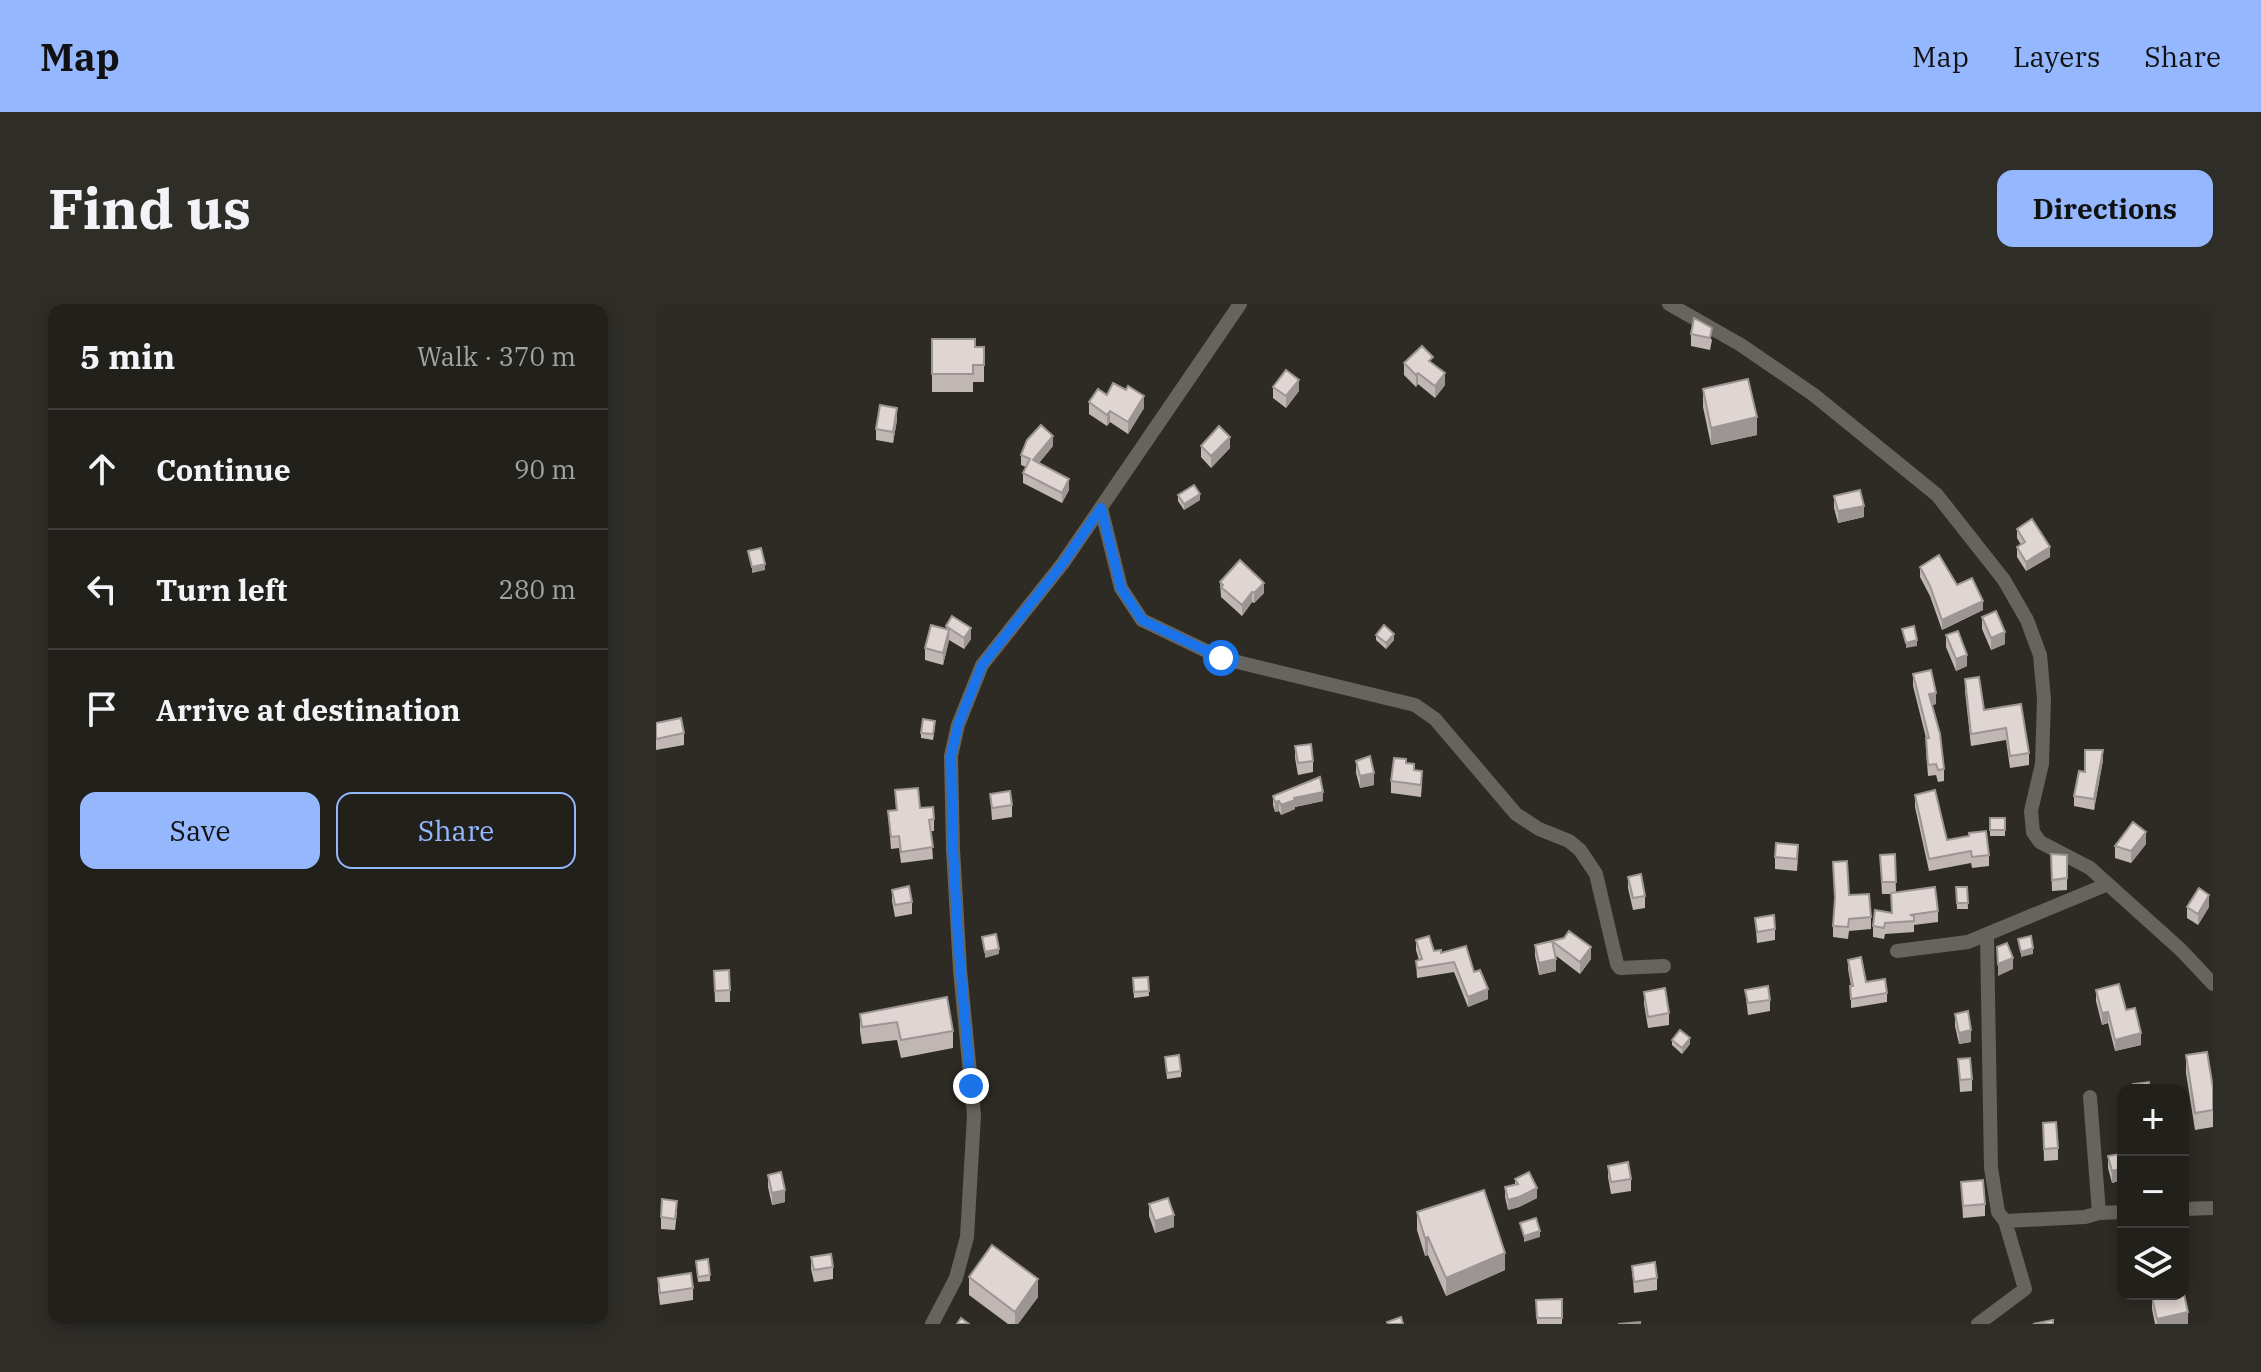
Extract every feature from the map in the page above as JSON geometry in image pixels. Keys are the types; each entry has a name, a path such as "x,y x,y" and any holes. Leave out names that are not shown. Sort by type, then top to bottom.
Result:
{"street":[{"path":"932,1324 956,1278 967,1237 974,1115 953,849 951,756 958,725 982,665 1063,563 1240,304"},
{"path":"1669,304 1741,345 1814,395 1937,495 2004,580 2027,620 2040,655 2044,712 2042,764 2031,811 2033,832 2040,842 2090,868 2181,950 2213,984"},
{"path":"1101,508 1121,588 1142,620 1221,658 1415,705 1435,719 1516,814 1539,829 1569,841 1580,850 1596,874 1620,968 1664,966"},
{"path":"1897,951 1968,942 1987,936 2108,884"},
{"path":"1978,1324 2025,1289 2005,1221 1998,1212 1991,1168 1987,936"},
{"path":"2090,1097 2099,1213"},
{"path":"2189,1209 2213,1208"},
{"path":"2005,1221 2117,1212"}],"building":[{"path":"1694,318 1712,328 1710,338 1691,334"},
{"path":"932,339 975,339 975,347 984,347 984,365 973,365 973,374 932,374"},
{"path":"1422,346 1433,357 1429,361 1445,373 1435,386 1418,373 1416,375 1404,363"},
{"path":"1286,370 1299,380 1286,396 1273,387"},
{"path":"1748,379 1757,417 1711,428 1703,389"},
{"path":"1113,383 1126,390 1128,386 1144,396 1128,422 1110,411 1107,415 1089,402 1098,389 1107,395"},
{"path":"880,405 897,408 893,432 876,429"},
{"path":"1041,425 1053,436 1033,460 1069,479 1062,493 1023,473 1030,459 1021,455 1027,440"},
{"path":"1219,426 1230,437 1211,456 1201,446"},
{"path":"1194,485 1200,494 1184,504 1178,495"},
{"path":"1860,490 1864,506 1838,511 1834,496"},
{"path":"2032,519 2050,547 2026,562 2017,547 2025,542 2017,529"},
{"path":"761,548 765,564 752,567 748,551"},
{"path":"1939,555 1957,585 1972,578 1983,601 1942,620 1920,567"},
{"path":"1240,560 1264,583 1242,605 1221,587 1220,582"},
{"path":"1996,611 2005,632 1991,638 1982,617"},
{"path":"952,616 971,628 964,638 946,626"},
{"path":"931,625 949,630 943,653 925,648"},
{"path":"1384,625 1394,634 1386,643 1376,635"},
{"path":"1914,626 1917,640 1906,643 1902,629"},
{"path":"1958,631 1967,655 1956,659 1946,635"},
{"path":"1931,670 1936,693 1929,694 1940,734 1944,769 1938,770 1936,764 1928,765 1926,738 1929,738 1913,674"},
{"path":"1979,677 1984,710 2021,704 2029,753 2010,756 2006,728 1971,734 1965,679"},
{"path":"681,718 684,733 656,739 656,723"},
{"path":"923,719 935,721 933,734 921,733"},
{"path":"1311,744 1313,761 1298,763 1295,746"},
{"path":"2085,750 2103,750 2094,799 2074,796 2079,771 2085,772"},
{"path":"1370,756 1374,773 1360,776 1356,761"},
{"path":"1394,758 1406,759 1406,763 1414,764 1414,770 1422,771 1421,785 1391,781"},
{"path":"1320,777 1323,792 1294,798 1281,805 1279,801 1275,802 1273,796"},
{"path":"918,788 920,808 933,807 934,819 929,820 933,847 901,852 899,836 891,837 888,811 897,810 895,790"},
{"path":"1935,790 1947,840 1986,831 1989,855 1972,857 1971,851 1929,859 1915,795"},
{"path":"1010,791 1012,805 992,808 990,794"},
{"path":"1990,818 2005,818 2005,830 1990,830"},
{"path":"2133,822 2146,832 2131,851 2115,846"},
{"path":"1776,843 1798,845 1797,859 1775,857"},
{"path":"1895,854 1896,882 1882,882 1880,855"},
{"path":"2051,854 2067,855 2067,878 2052,880"},
{"path":"1847,861 1849,895 1869,894 1871,917 1849,919 1848,927 1833,926 1833,862"},
{"path":"1641,874 1645,896 1633,898 1628,877"},
{"path":"909,886 912,902 895,905 892,890"},
{"path":"1935,887 1938,911 1910,915 1914,916 1914,921 1885,923 1884,928 1873,926 1875,910 1892,913 1891,893"},
{"path":"1956,887 1967,887 1968,903 1957,903"},
{"path":"2199,888 2209,895 2198,914 2187,907"},
{"path":"1774,915 1775,929 1757,932 1755,918"},
{"path":"1569,931 1591,947 1580,962 1552,941 1564,938"},
{"path":"996,934 999,949 985,952 982,937"},
{"path":"1429,936 1434,951 1441,950 1441,953 1466,946 1474,972 1480,970 1488,989 1468,997 1454,962 1417,968 1416,961 1422,959 1416,940"},
{"path":"2031,936 2033,948 2021,952 2018,939"},
{"path":"1552,941 1556,959 1539,963 1535,945"},
{"path":"2007,943 2013,958 1998,964 1997,947"},
{"path":"1861,957 1866,982 1885,979 1887,993 1851,999 1850,986 1853,986 1848,960"},
{"path":"729,970 730,990 715,991 714,971"},
{"path":"1148,977 1149,991 1134,992 1133,978"},
{"path":"2119,984 2126,1010 2135,1008 2141,1033 2115,1040 2108,1012 2102,1013 2096,990"},
{"path":"1768,986 1770,1000 1748,1003 1745,990"},
{"path":"1665,988 1669,1013 1648,1017 1644,992"},
{"path":"947,997 953,1031 901,1040 897,1022 862,1027 860,1014"},
{"path":"1968,1011 1971,1030 1959,1033 1955,1014"},
{"path":"1680,1030 1690,1038 1682,1048 1672,1040"},
{"path":"2207,1052 2213,1110 2195,1113 2186,1055"},
{"path":"1179,1055 1181,1071 1167,1073 1165,1057"},
{"path":"1970,1058 1972,1079 1960,1080 1958,1059"},
{"path":"2056,1122 2058,1148 2044,1149 2043,1123"},
{"path":"2117,1154 2117,1170 2112,1171 2108,1156"},
{"path":"1628,1162 1631,1179 1611,1182 1608,1166"},
{"path":"781,1172 785,1190 772,1193 768,1175"},
{"path":"1529,1172 1537,1188 1508,1200 1505,1187 1518,1184 1515,1179"},
{"path":"1983,1180 1985,1204 1963,1206 1961,1182"},
{"path":"1484,1190 1505,1253 1446,1278 1428,1237 1425,1238 1417,1212"},
{"path":"1168,1198 1174,1215 1155,1221 1149,1204"},
{"path":"662,1199 677,1201 675,1219 661,1217"},
{"path":"1536,1218 1540,1231 1524,1236 1520,1223"},
{"path":"992,1245 1038,1279 1015,1312 969,1277"},
{"path":"831,1254 833,1267 814,1270 811,1257"},
{"path":"708,1259 710,1275 698,1277 696,1261"},
{"path":"1655,1262 1657,1278 1634,1282 1632,1266"},
{"path":"691,1273 693,1288 660,1293 658,1278"},
{"path":"1562,1299 1562,1318 1537,1318 1536,1300"},
{"path":"2153,1300 2185,1300 2188,1312 2157,1319"},
{"path":"1401,1317 1403,1324 1387,1322"}],"route":[{"path":"971,1086 958,940 951,756 958,725 982,665 1063,563 1101,508 1121,588 1142,620 1221,658"}]}
